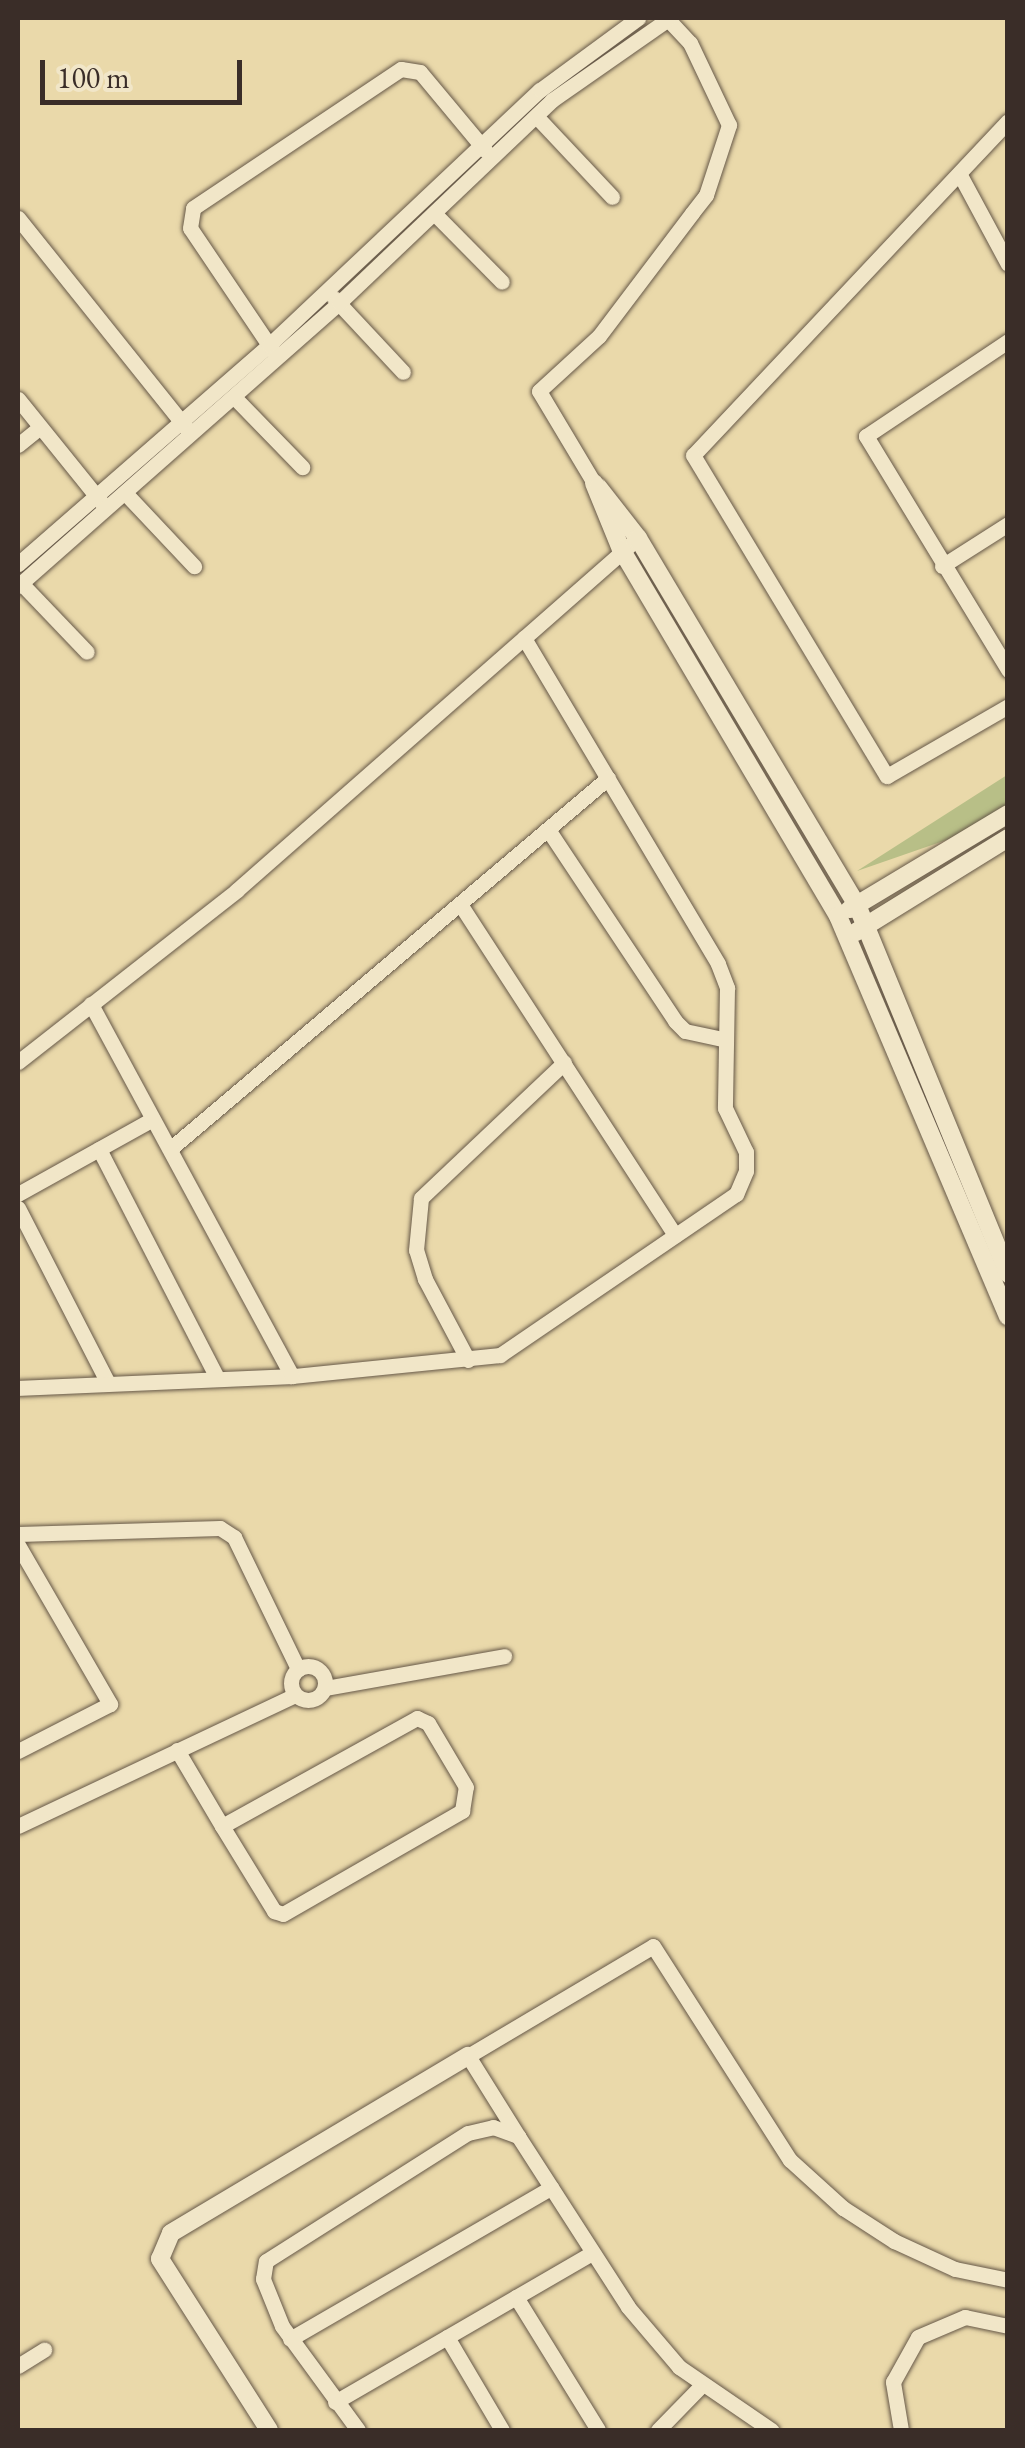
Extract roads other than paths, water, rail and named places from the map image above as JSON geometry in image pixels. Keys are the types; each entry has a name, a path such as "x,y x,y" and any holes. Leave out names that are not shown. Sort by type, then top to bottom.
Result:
{"street":[{"path":"334,297 435,214 540,90 638,18"},
{"path":"87,652 19,584 334,297 486,151 668,18 690,43 729,125 692,213 599,336 540,390 594,483 621,548 838,916 1008,1316"},
{"path":"274,352 190,228 193,208 401,69 420,72 486,151"},
{"path":"536,116 612,197"},
{"path":"1008,121 693,454 887,776 1008,706"},
{"path":"960,175 1008,264"},
{"path":"435,214 502,282"},
{"path":"18,218 187,429"},
{"path":"334,297 404,372"},
{"path":"1008,341 866,436 1008,670"},
{"path":"18,564 103,504 127,494 187,429 234,398 274,352"},
{"path":"234,398 302,467"},
{"path":"18,399 103,504"},
{"path":"18,445 39,428"},
{"path":"594,483 638,538 857,905 1008,1274"},
{"path":"127,494 194,566"},
{"path":"942,566 1008,524"},
{"path":"18,1062 236,890 621,548 638,538"},
{"path":"18,1388 216,1376 292,1376 500,1355 736,1194 746,1171 746,1152 725,1108 727,988 718,964 524,638"},
{"path":"170,1149 608,778"},
{"path":"838,916 1008,814"},
{"path":"548,831 675,1020 685,1031 724,1039"},
{"path":"847,938 1008,838"},
{"path":"460,904 676,1235"},
{"path":"91,1004 292,1376"},
{"path":"468,1360 420,1264 421,1198 564,1063"},
{"path":"18,1194 154,1119"},
{"path":"99,1149 216,1376"},
{"path":"18,1208 108,1383"},
{"path":"18,1534 220,1528 234,1537 298,1668"},
{"path":"18,1545 110,1704 20,1744"},
{"path":"18,1826 295,1696 312,1700 325,1688 504,1656"},
{"path":"298,1668 316,1668 325,1688"},
{"path":"295,1696 291,1678 298,1668"},
{"path":"177,1750 222,1826 274,1912 283,1914 462,1811 466,1787 428,1723 416,1718 222,1826"},
{"path":"269,2430 160,2259 172,2233 654,1946 790,2160 842,2208 894,2241 956,2270 1008,2280"},
{"path":"468,2056 628,2307 701,2386 771,2430"},
{"path":"358,2430 290,2339 262,2279 266,2261 282,2246 468,2132 493,2127 518,2136"},
{"path":"290,2339 552,2188"},
{"path":"334,2402 592,2253"},
{"path":"516,2297 598,2430"},
{"path":"900,2430 893,2382 918,2337 965,2317 1008,2326"},
{"path":"447,2337 502,2430"},
{"path":"18,2366 44,2350"},
{"path":"658,2430 701,2386"}]}
